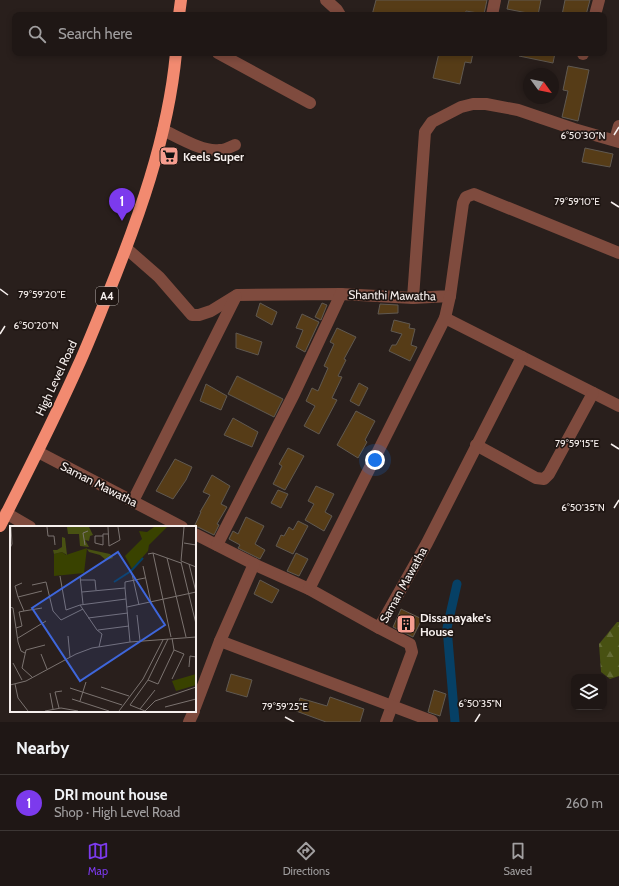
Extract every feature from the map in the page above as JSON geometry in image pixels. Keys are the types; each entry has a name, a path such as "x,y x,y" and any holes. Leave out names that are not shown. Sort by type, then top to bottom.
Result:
{"highway":[{"path":"179,12 181,0"},
{"name":"High Level Road","path":"0,526 38,452 79,365 127,248 145,198 163,130 174,77 176,56"}],"street":[{"path":"326,0 338,12"},
{"path":"492,12 494,0"},
{"path":"596,12 599,0"},
{"path":"224,56 310,103"},
{"path":"413,298 425,132 432,122 462,107 473,104 486,104 518,110 574,130 617,141 619,126"},
{"path":"163,130 205,149 219,151 235,145"},
{"name":"Shanthi Mawatha","path":"237,295 341,294 413,298 450,296 463,204 466,197 474,194 619,253"},
{"path":"127,248 159,277 192,315 199,315 211,311 237,295"},
{"path":"218,545 294,394 341,294"},
{"path":"133,501 237,295"},
{"path":"308,589 445,318 450,296"},
{"path":"445,318 619,406"},
{"name":"Saman Mawatha","path":"196,534 308,589 379,628 427,543 522,357"},
{"path":"476,445 536,478 544,479 549,474 594,393"},
{"name":"Saman Mawatha","path":"38,452 180,526"},
{"path":"6,513 28,526"},
{"path":"196,704 220,641 254,564"},
{"path":"379,628 410,644 412,652 386,722"},
{"path":"220,641 432,721"},
{"path":"190,722 194,712"}],"green space":[{"path":"617,622 619,622 619,676 610,679 607,677 607,674 601,672 599,644"}],"building":[{"path":"376,0 487,0 484,12 373,12"},
{"path":"509,0 541,0 539,12 522,12 507,9"},
{"path":"565,0 590,0 587,12 563,12"},
{"path":"438,56 472,56 471,63 465,62 460,84 433,78"},
{"path":"519,56 554,56 553,63"},
{"path":"568,66 589,70 578,121 562,117 568,91 563,90"},
{"path":"585,148 613,154 610,167 582,162"},
{"path":"260,303 277,312 272,325 256,316"},
{"path":"322,303 327,305 321,320 315,317"},
{"path":"380,304 398,305 398,313 378,314"},
{"path":"302,314 319,322 305,352 296,347 303,330 296,328"},
{"path":"394,320 410,324 409,328 415,329 411,345 417,347 410,361 389,351 392,345 396,345 402,334 391,331"},
{"path":"337,328 356,337 344,359 346,360 338,376 342,377 332,398 337,400 319,434 304,426 315,406 306,401 312,388 318,391 328,368 324,366 334,344 330,342"},
{"path":"236,333 262,342 258,355 236,348"},
{"path":"237,376 283,399 274,417 228,394"},
{"path":"359,383 368,388 359,406 350,401"},
{"path":"206,384 227,396 221,410 200,401"},
{"path":"356,411 375,421 365,440 367,442 358,458 337,445"},
{"path":"233,418 258,432 252,447 224,435"},
{"path":"288,448 304,456 285,490 273,484 282,466 279,464"},
{"path":"175,459 192,467 186,480 173,499 156,491"},
{"path":"212,475 230,486 221,504 227,507 217,524 219,525 214,535 194,526 200,512 210,495 203,492"},
{"path":"316,486 334,494 325,512 332,516 324,531 305,520 314,504 308,501"},
{"path":"278,490 288,494 281,508 271,503"},
{"path":"246,517 264,526 255,544 265,550 260,559 238,548 240,545 229,539 233,531 238,534"},
{"path":"298,521 308,526 293,554 276,546 281,535 284,536 289,527 293,530"},
{"path":"296,553 308,559 299,576 287,571"},
{"path":"260,580 279,590 272,603 254,594"},
{"name":"Dissanayake's House","path":"401,609 422,619 413,637 393,627"},
{"path":"231,674 252,680 247,697 226,691"},
{"path":"434,690 446,694 440,716 428,712"},
{"path":"330,697 364,709 360,722 326,722 296,711 300,698 327,706"}],"waterway":[{"path":"455,722 447,628 457,584"}],"place":[{"name":"Keels Super","path":"169,156"},
{"name":"DRI mount house","path":"122,221"},
{"name":"Dissanayake's House","path":"406,624"}]}
